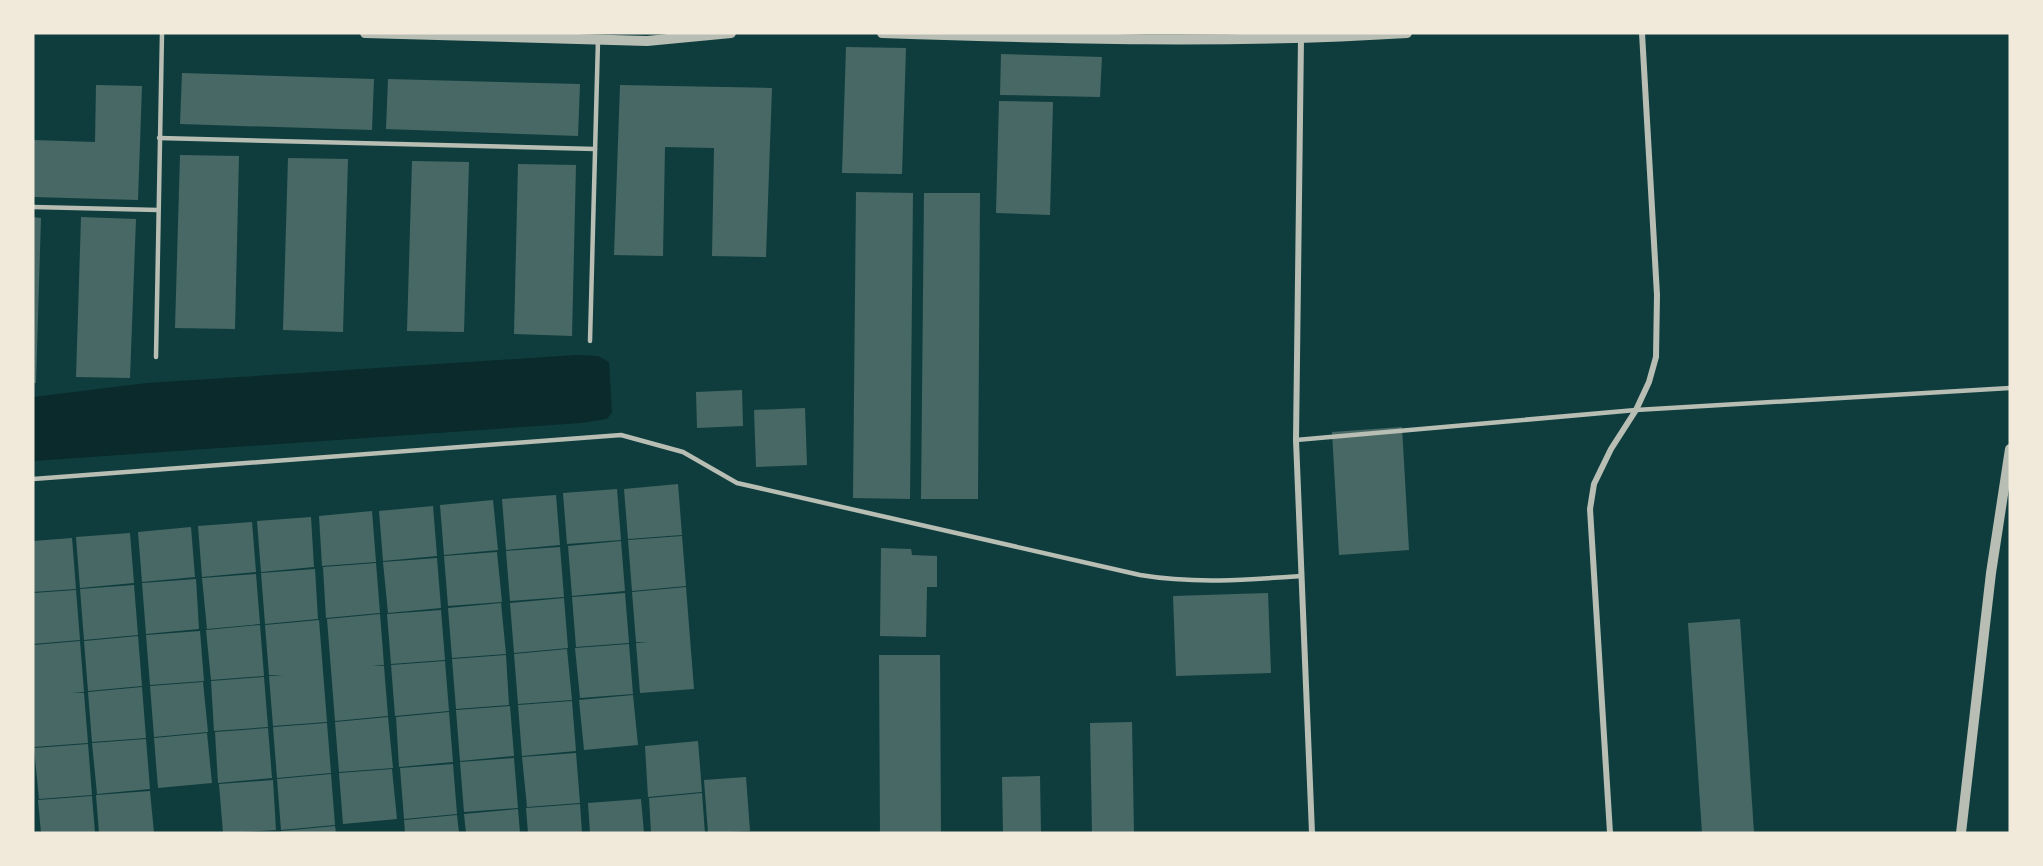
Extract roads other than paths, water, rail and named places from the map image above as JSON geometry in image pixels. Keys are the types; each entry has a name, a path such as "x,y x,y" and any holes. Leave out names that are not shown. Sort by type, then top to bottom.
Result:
{"street":[{"path":"365,33 598,40 625,37 647,41 731,33"},
{"path":"882,33 1105,41 1407,33"},
{"path":"1610,833 1590,509 1594,484 1611,449 1636,410 1649,382 1656,357 1657,295 1642,33"},
{"path":"1308,36 1296,440 1312,833"},
{"path":"1961,833 1991,573 2010,449"}],"lane":[{"path":"156,357 162,33"},
{"path":"590,341 598,40"},
{"path":"159,138 595,148"},
{"path":"33,207 158,210"},
{"path":"1296,440 1636,410 2010,388"},
{"path":"33,479 621,435 683,452 737,483 1140,575 1174,581 1208,582 1300,576"}],"water":[{"path":"576,355 598,356 609,362 612,412 607,419 581,423 33,461 33,397 147,383"}]}
